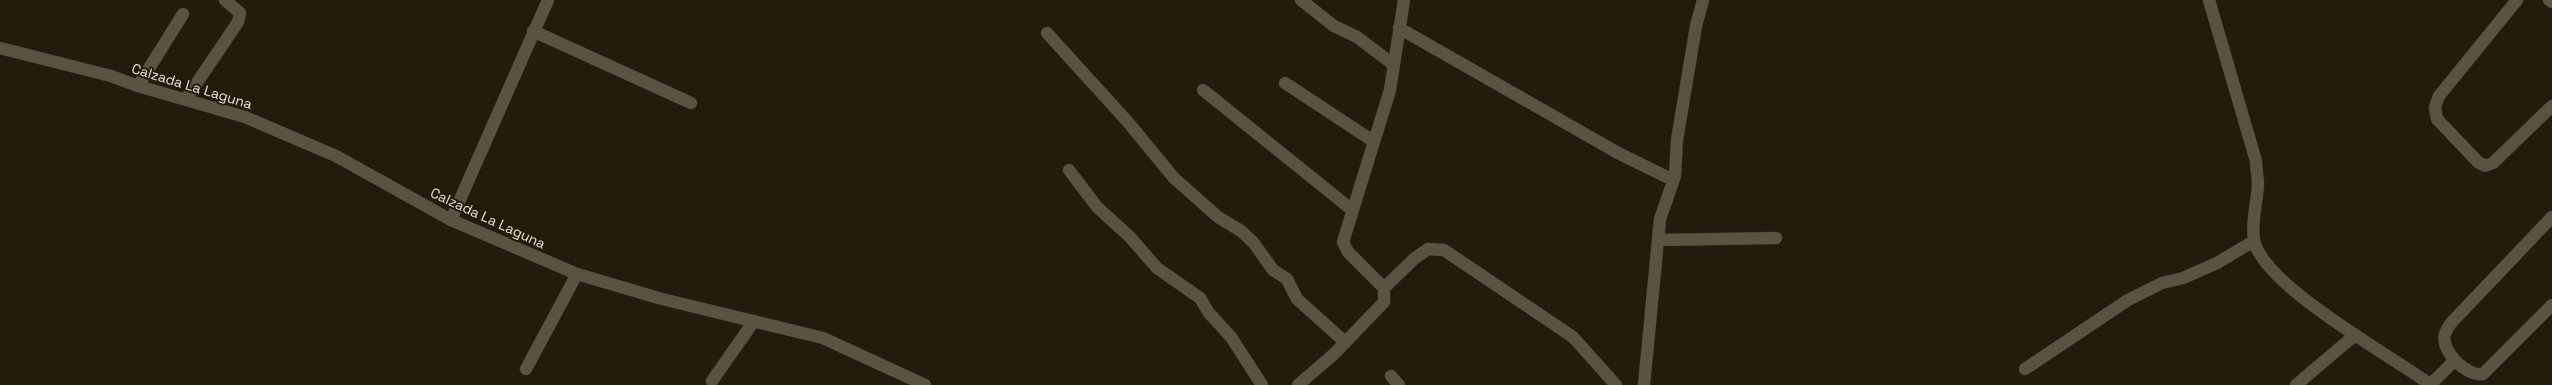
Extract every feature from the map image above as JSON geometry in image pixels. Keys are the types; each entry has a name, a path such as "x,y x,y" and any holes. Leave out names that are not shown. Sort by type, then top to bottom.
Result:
{"street":[{"path":"186,99 238,22 240,13 225,0"},
{"path":"451,220 533,31 548,0"},
{"path":"1301,0 1334,26 1357,37 1394,65"},
{"path":"1298,385 1345,342 1384,302 1384,288 1348,252 1343,242 1351,209 1390,90 1404,0"},
{"path":"2209,0 2256,160 2258,185 2254,241 2263,260 2295,291 2355,336 2430,385 2455,360"},
{"path":"2517,0 2439,96 2435,107 2437,119 2478,162 2485,166 2493,164 2552,106"},
{"path":"1644,385 1660,240 1660,219 1673,180 1677,140 1701,1"},
{"path":"138,86 183,14"},
{"path":"1399,28 1618,153 1673,180"},
{"path":"533,31 691,104"},
{"path":"1047,33 1127,121 1174,178 1218,217 1241,231 1253,242 1273,270 1287,280 1296,299 1345,342"},
{"name":"Calzada La Laguna","path":"0,48 111,76 138,86 245,117 336,156 451,220 577,274 662,298 823,338 925,385"},
{"path":"1285,83 1373,141"},
{"path":"1203,90 1351,209"},
{"path":"1069,170 1097,208 1130,237 1157,268 1200,298 1209,313 1231,337 1262,385"},
{"path":"2552,217 2451,323 2444,334 2446,345 2455,360 2471,373 2483,374 2552,305"},
{"path":"1660,240 1776,238"},
{"path":"2025,369 2128,300 2162,283 2183,278 2210,266 2254,241"},
{"path":"1384,288 1415,258 1428,249 1444,250 1573,337 1616,385"},
{"path":"526,368 577,274"},
{"path":"712,381 754,321"},
{"path":"2296,385 2355,336"},
{"path":"1391,376 1399,385"}]}
